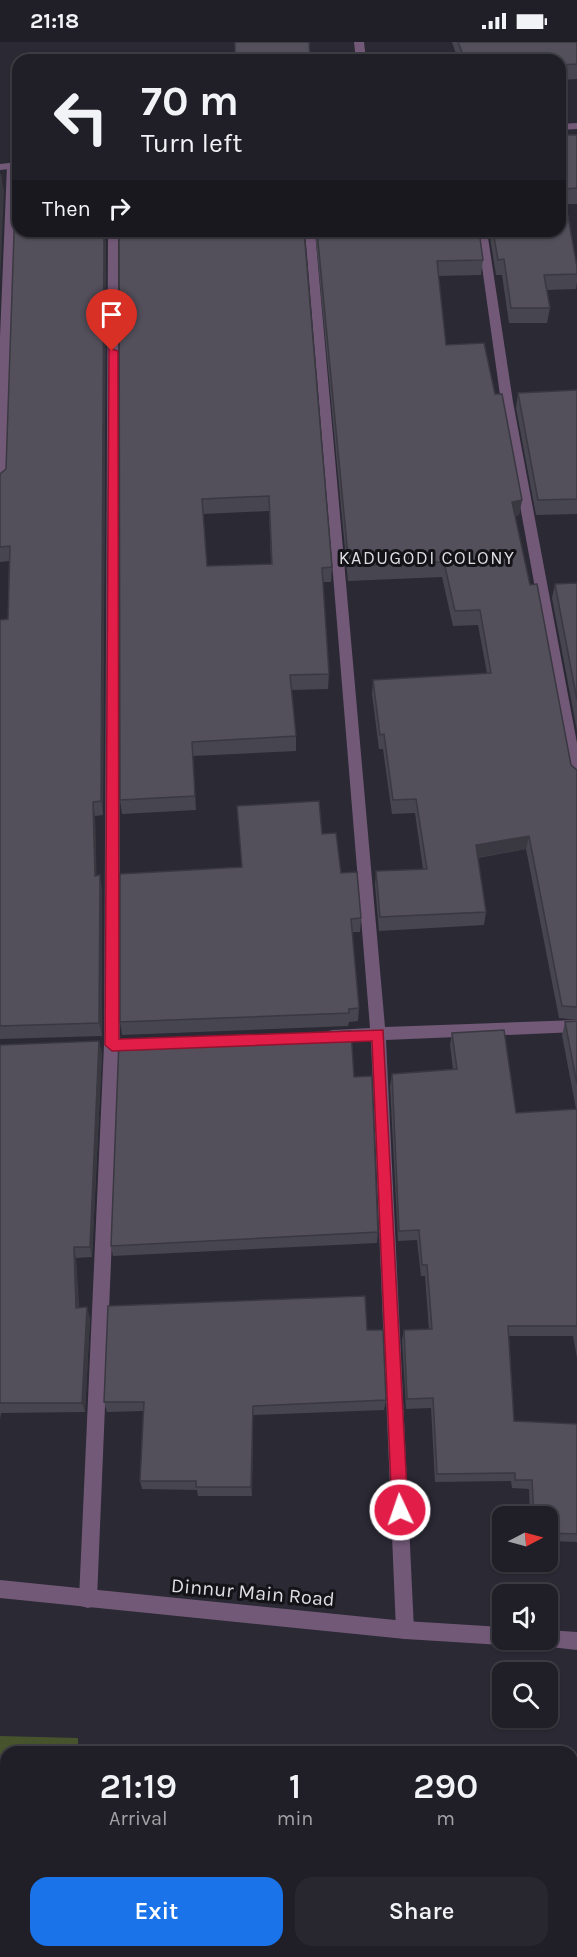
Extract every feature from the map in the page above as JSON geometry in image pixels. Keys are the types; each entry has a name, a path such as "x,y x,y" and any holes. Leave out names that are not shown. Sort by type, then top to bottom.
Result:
{"street":[{"path":"0,484 10,166"},
{"path":"88,1599 112,1045 112,237"},
{"path":"311,237 378,1034 405,1630"},
{"path":"483,237 577,779"},
{"path":"321,1037 577,1026"},
{"name":"Dinnur Main Road","path":"0,1589 405,1630 492,1635"},
{"path":"558,1640 577,1641"}],"green space":[{"path":"0,1736 78,1738 78,1746 0,1746"}],"building":[{"path":"235,42 309,42 310,54 235,54"},
{"path":"458,42 577,42 577,64 566,65 566,54 463,54"},
{"path":"566,135 577,135 577,188 566,189"},
{"path":"566,206 577,274 544,275 550,308 511,308 504,259 498,260 494,237 566,237"},
{"path":"14,237 104,237 101,801 93,802 95,876 100,875 99,1023 0,1026 0,620 8,619 10,546 0,547 0,474 6,469"},
{"path":"119,237 304,237 332,567 322,568 329,674 290,675 296,736 192,742 195,796 120,800","holes":["269,496 272,564 207,566 202,499"]},
{"path":"318,237 480,237 483,260 437,261 446,345 484,343 495,394 502,394 522,500 512,502 530,585 537,584 571,765 577,770 577,1007 562,1006 529,836 476,845 486,912 380,917 376,871 427,869 416,799 393,800 384,734 380,735 373,680 491,673 480,610 455,611 444,562 349,566"},
{"path":"577,390 577,499 538,500 518,393"},
{"path":"577,583 577,700 555,584"},
{"path":"319,801 322,834 336,833 341,873 357,872 361,918 351,919 359,1008 349,1009 349,1013 120,1022 120,874 242,867 237,806"},
{"path":"577,1021 577,1084 565,1022"},
{"path":"504,1030 516,1113 577,1109 577,1326 508,1326 514,1421 577,1424 577,1534 558,1533 558,1506 533,1506 532,1480 515,1480 515,1473 437,1474 433,1398 407,1399 404,1330 432,1329 427,1265 422,1265 419,1230 399,1231 392,1074 457,1069 452,1033"},
{"path":"351,1031 354,1077 372,1076 378,1232 111,1246 119,1041"},
{"path":"99,1041 90,1247 74,1247 76,1308 87,1307 82,1403 0,1403 0,1045"},
{"path":"365,1296 367,1330 383,1330 386,1400 253,1406 251,1487 196,1487 196,1481 140,1481 144,1402 104,1402 108,1306"}],"district":[{"name":"KADUGODI COLONY","path":"427,558"}],"route":[{"path":"112,351 112,1045 378,1034 400,1510"}]}
